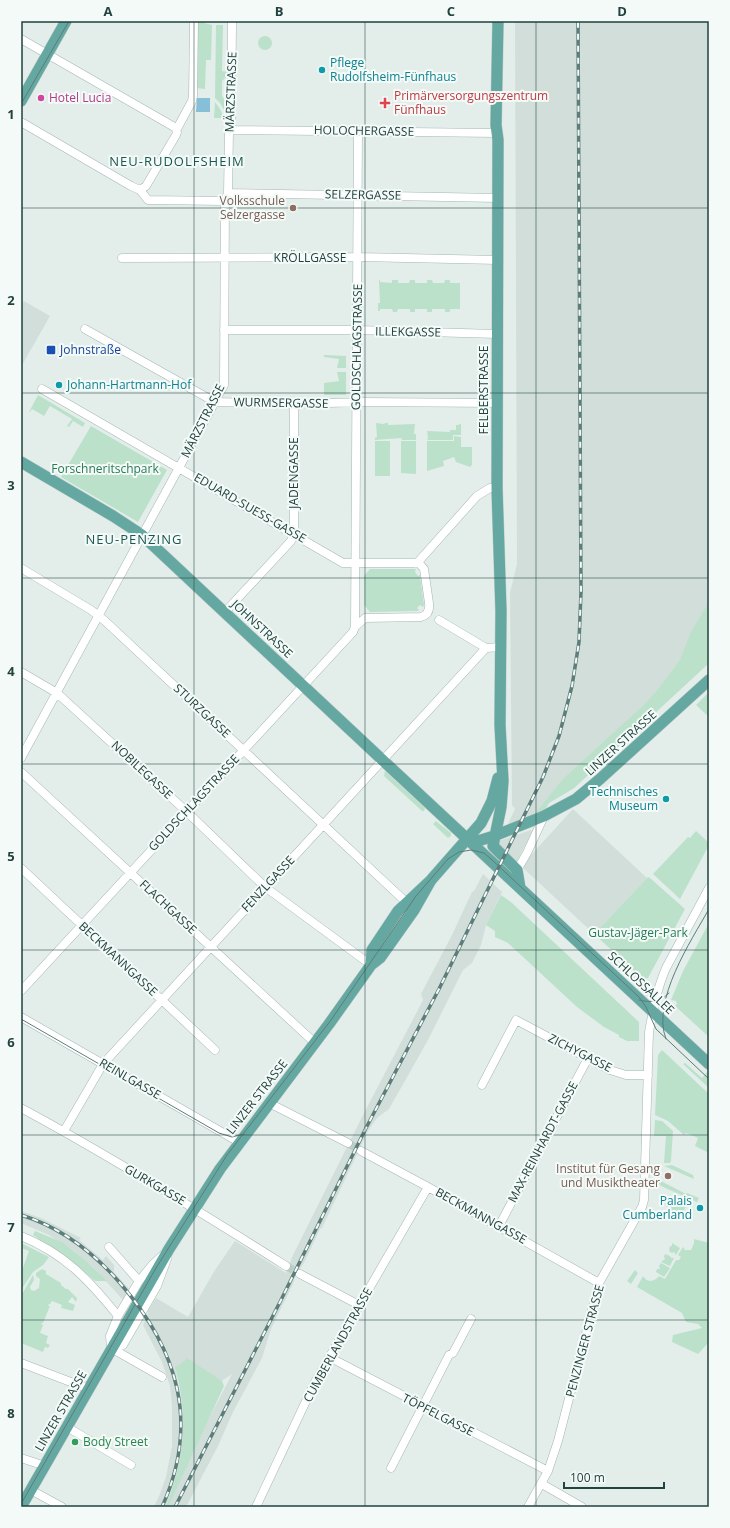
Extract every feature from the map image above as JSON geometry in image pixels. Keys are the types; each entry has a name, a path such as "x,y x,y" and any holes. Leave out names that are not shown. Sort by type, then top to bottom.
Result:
{"main road":[{"path":"21,101 66,21"},
{"name":"FELBERSTRASSE","path":"494,836 501,807 503,781 501,760 501,647 497,488 498,198 496,126 498,21"},
{"name":"JOHNSTRASSE","path":"21,462 113,516 142,535 468,839"},
{"name":"LINZER STRASSE","path":"371,965 372,950 398,911 431,880 468,839 478,841 494,836 544,816 576,799 709,680"},
{"name":"FELBERSTRASSE","path":"468,839 481,823 492,802 501,760"},
{"path":"494,836 493,846 517,870 520,888"},
{"name":"SCHLOSSALLEE","path":"468,839 709,1064"},
{"name":"LINZER STRASSE","path":"21,1507 169,1249 220,1169 315,1043 371,965 380,958 390,945 414,910 431,880"}],"street":[{"path":"174,127 178,128 192,101 193,96 194,21"},
{"name":"MÄRZSTRASSE","path":"21,758 224,385 224,258 229,132 231,130 232,21"},
{"path":"21,39 174,127 177,132 176,135 146,186 140,190"},
{"name":"SELZERGASSE","path":"21,122 140,190 148,200 358,195 498,198"},
{"name":"HOLOCHERGASSE","path":"231,130 497,133"},
{"name":"GOLDSCHLAGSTRASSE","path":"21,992 186,811 304,686 353,632 355,627 358,131"},
{"name":"KRÖLLGASSE","path":"122,258 358,258 498,260"},
{"name":"WURMSERGASSE","path":"84,329 214,402 294,404 362,402 497,403"},
{"name":"ILLEKGASSE","path":"224,330 357,330 497,334"},
{"name":"EDUARD-SUESS-GASSE","path":"42,389 294,533 343,563 418,562"},
{"name":"JADENGASSE","path":"294,404 294,533"},
{"path":"418,562 477,496 484,491 497,488"},
{"path":"225,612 291,541 294,533"},
{"name":"GOLDSCHLAGSTRASSE","path":"355,627 363,620 368,618 421,617 428,613 430,604 424,569 418,562"},
{"name":"STURZGASSE","path":"21,568 98,615 406,902"},
{"path":"439,620 486,648 501,647"},
{"name":"FENZLGASSE","path":"64,1131 103,1064 161,999 486,648"},
{"name":"NOBILEGASSE","path":"21,672 57,693 186,811 265,887 371,965"},
{"name":"FLACHGASSE","path":"21,772 315,1043"},
{"path":"517,870 544,816"},
{"name":"BECKMANNGASSE","path":"21,868 214,1050"},
{"name":"PENZINGER STRASSE","path":"528,1507 548,1472 558,1441 599,1283 642,1207 644,1200 649,1032 652,1011 663,974 709,888"},
{"name":"REINLGASSE","path":"21,1017 239,1142"},
{"name":"ZICHYGASSE","path":"482,1085 516,1020 610,1070 626,1075 648,1074"},
{"name":"MAX-REINHARDT-GASSE","path":"499,1226 588,1058"},
{"path":"269,1103 348,1144"},
{"name":"GURKGASSE","path":"21,1108 64,1131 195,1208 286,1266"},
{"name":"BECKMANNGASSE","path":"361,1151 499,1226 599,1283"},
{"name":"CUMBERLANDSTRASSE","path":"256,1507 315,1382 428,1187"},
{"path":"21,1236 53,1252 72,1265 88,1280 118,1316"},
{"path":"109,1247 139,1281"},
{"name":"LINZER STRASSE","path":"112,1348 110,1336 118,1316 139,1281 152,1264 169,1249"},
{"path":"300,1274 359,1305"},
{"path":"391,1468 449,1355 453,1353 471,1319"},
{"path":"112,1348 162,1376"},
{"name":"TÖPFELGASSE","path":"329,1357 548,1472"},
{"path":"21,1363 89,1389"},
{"path":"67,1427 131,1465"},
{"path":"21,1458 45,1466"},
{"path":"542,1484 582,1507"},
{"path":"31,1490 62,1507"}],"shaded area":[{"path":"515,21 709,21 709,663 574,788 549,803 543,812 508,824 515,809 512,805 510,593 517,564"},
{"path":"24,301 50,316 21,367 21,303"},
{"path":"573,809 647,878 594,934 521,866"},
{"path":"531,830 532,832 516,863 496,845 499,841"},
{"path":"483,874 502,892 486,925 481,945 472,963 463,970 428,1040 389,1109 377,1118 368,1131 322,1228 320,1229 305,1261 295,1277 271,1329 262,1358 233,1412 218,1446 186,1507 168,1507 202,1432 232,1374 220,1382 175,1367 183,1407 183,1447 175,1483 166,1507 154,1507 166,1477 172,1446 172,1406 170,1386 162,1362 143,1325 148,1311 156,1298 188,1317 215,1270 235,1241 286,1273 293,1255 362,1117 423,1000 421,994 452,935 472,892"},
{"path":"21,1211 41,1218 81,1238 79,1240 103,1260 106,1256 114,1265 114,1272 129,1289 124,1299 123,1300 93,1267 73,1250 49,1235 21,1223"}],"green space":[{"path":"196,21 204,21 204,23 212,25 211,60 206,60 205,89 196,88"},
{"path":"216,25 223,25 222,71 229,72 229,74 222,81 222,96 229,106 227,115 220,103 215,98"},
{"path":"265,36 270,38 272,43 270,48 265,50 260,48 258,43 260,38"},
{"path":"215,102 220,109 224,118 214,118"},
{"path":"379,280 380,282 392,283 392,280 398,280 398,283 409,283 410,280 415,280 415,283 427,283 427,280 432,280 433,283 444,283 445,280 450,280 450,283 460,283 460,309 450,309 450,312 445,312 445,309 432,309 432,312 427,312 427,309 415,309 415,312 410,312 410,309 398,309 397,312 393,312 392,309 380,309 380,311 378,311 378,303 380,303"},
{"path":"324,355 346,356 346,368 337,368 339,359 324,357"},
{"path":"337,372 346,372 346,395 324,395 324,383 339,381"},
{"path":"38,395 85,423 83,427 73,421 69,427 67,426 72,419 50,406 44,416 32,409 29,412"},
{"path":"376,423 388,423 388,425 415,424 414,434 416,434 416,440 402,440 401,438 375,440 377,437"},
{"path":"461,424 461,435 453,435 453,440 427,440 427,431 450,432 450,430 456,430 456,425"},
{"name":"Forschneritschpark","path":"91,426 167,470 138,522 61,477"},
{"path":"454,436 461,437 461,447 472,447 472,465 470,467 456,462 454,457 443,461 444,466 427,471 427,441 454,441"},
{"path":"375,441 390,441 390,476 375,476"},
{"path":"401,441 416,441 416,474 401,473"},
{"path":"370,569 416,569 415,572 418,576 420,575 423,607 420,605 417,608 419,610 418,611 370,612 364,605 364,576"},
{"path":"709,602 709,663 574,788 549,803 545,810 534,815 563,779 646,703 663,683 680,660 691,632"},
{"path":"709,692 709,717 696,705"},
{"path":"385,771 425,808 424,811 422,811 384,776"},
{"path":"436,821 451,833 451,836 448,838 433,824"},
{"path":"696,831 709,843 709,845 680,899 653,874 688,837 690,838"},
{"name":"Gustav-Jäger-Park","path":"648,877 685,909 648,978 645,979 642,978 594,934"},
{"path":"501,895 512,903 639,1022 639,1041 627,1041 604,1027 577,1007 508,943 495,937 495,931 486,925"},
{"path":"709,923 709,1037 675,1006 677,1004 676,1001 671,1000 683,971"},
{"path":"662,1050 709,1094 709,1153 695,1146 698,1138 686,1133 684,1135 668,1121 655,1115 658,1055"},
{"path":"685,1063 702,1078 707,1072 709,1075 709,1088 683,1064"},
{"path":"655,1120 662,1121 673,1131 670,1163 664,1163 666,1136 654,1136"},
{"path":"672,1165 693,1175 694,1179 664,1166"},
{"path":"659,1180 686,1194 687,1193 699,1198 697,1202 661,1186 658,1182"},
{"path":"665,1198 674,1198 682,1201 686,1206 683,1212 676,1213 671,1211 664,1202"},
{"path":"35,1231 62,1242 84,1259 107,1281 95,1281 68,1258 33,1235"},
{"path":"694,1239 709,1243 709,1342 698,1354 672,1342 673,1335 702,1328 698,1324 686,1322 682,1313 637,1287 643,1276 649,1281 655,1280 659,1276 665,1279 676,1260 679,1260 681,1257 678,1255 683,1247 685,1250 691,1250"},
{"path":"21,1243 49,1257 43,1265 33,1272 21,1290 21,1273 29,1251 21,1248"},
{"path":"672,1243 680,1248 676,1255 674,1252 672,1253 669,1251"},
{"path":"665,1254 671,1258 674,1258 670,1266 661,1262 665,1259"},
{"path":"661,1263 670,1268 664,1277 656,1272 657,1269 660,1269 659,1266"},
{"path":"42,1269 46,1271 46,1274 61,1283 61,1285 68,1289 77,1298 76,1302 72,1297 68,1302 75,1305 73,1311 61,1308 62,1305 52,1301 49,1304 48,1306 50,1306 43,1323 41,1324 43,1325 40,1333 48,1336 46,1343 50,1345 48,1348 45,1347 43,1352 21,1343 21,1305 23,1300 21,1299 21,1296 33,1275 34,1280 30,1287 31,1290 34,1291 39,1288 40,1279 36,1276 36,1273"},
{"path":"635,1270 638,1273 631,1284 627,1281"},
{"path":"187,1358 222,1381 224,1386 171,1501 168,1507 166,1507 177,1471 183,1438 182,1404 175,1367"}],"water":[{"path":"197,98 210,98 210,112 196,112"}],"tunnel":[{"path":"348,1143 361,1151"},
{"path":"286,1266 300,1274"}],"tram line":[{"path":"21,104 69,21"},
{"path":"21,1504 156,1268 227,1155 331,1020 416,896 448,859 459,852 471,850 484,853 491,859 639,997 646,1007 656,1029 709,1079"},
{"path":"666,1039 663,1024 664,1007 668,990 684,954 709,909"},
{"path":"639,1000 655,1001 669,993"},
{"path":"21,1019 219,1133 232,1137 244,1134"}],"railway":[{"path":"175,1507 280,1302 366,1128 439,989 543,777 559,736 572,686 579,642 581,592 578,21"},
{"path":"21,1215 49,1226 75,1242 99,1261 120,1283 140,1308 156,1334 169,1361 177,1389 181,1417 180,1446 173,1476 162,1507"}],"place":[{"name":"Pflege Rudolfsheim-Fünfhaus","path":"322,70"},
{"name":"Hotel Lucia","path":"41,98"},
{"name":"Primärversorgungszentrum Fünfhaus","path":"385,103"},
{"name":"Volksschule Selzergasse","path":"293,208"},
{"name":"Johnstraße","path":"51,350"},
{"name":"Johann-Hartmann-Hof","path":"59,385"},
{"name":"Technisches Museum","path":"666,799"},
{"name":"Institut für Gesang und Musiktheater","path":"668,1176"},
{"name":"Palais Cumberland","path":"700,1208"},
{"name":"Body Street","path":"75,1442"}],"district":[{"name":"NEU-RUDOLFSHEIM","path":"177,161"},
{"name":"NEU-PENZING","path":"134,539"}]}
